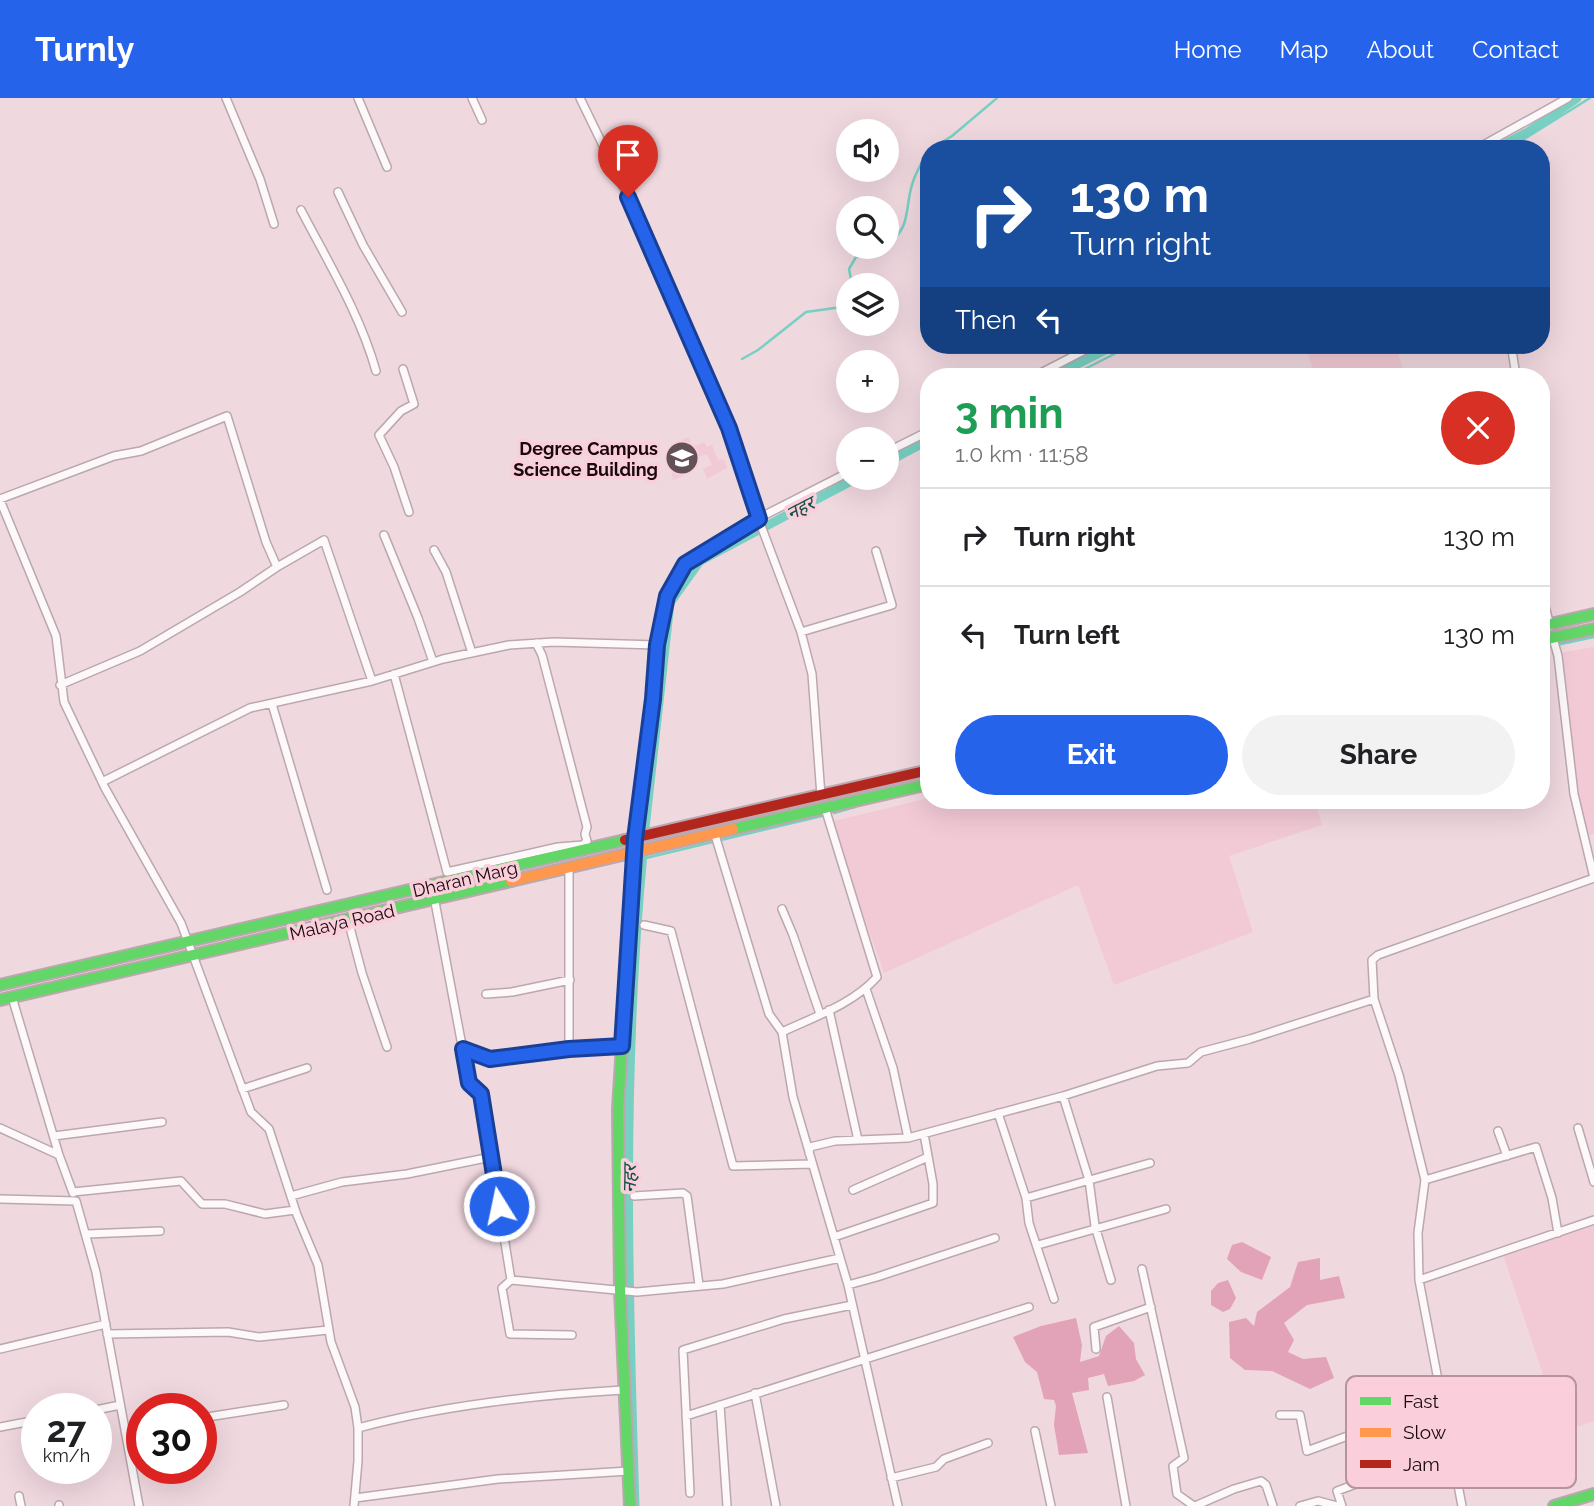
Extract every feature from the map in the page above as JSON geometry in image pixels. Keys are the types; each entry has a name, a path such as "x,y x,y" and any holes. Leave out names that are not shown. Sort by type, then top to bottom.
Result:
{"main road":[{"path":"1550,624 1594,614"},
{"path":"1550,638 1594,629"},
{"name":"Dharan Marg","path":"0,985 920,772"},
{"name":"Malaya Road","path":"0,1000 920,786"},
{"path":"630,1506 620,1291 618,1109 635,839"},
{"path":"1555,1506 1594,1494"}],"street":[{"path":"226,98 260,179 274,223"},
{"path":"358,98 387,167"},
{"path":"472,98 482,120"},
{"path":"580,98 628,197 729,428 759,520 802,632 812,674 821,796 877,977 866,989 782,1032"},
{"path":"1492,140 1568,98"},
{"path":"338,192 363,245 402,312"},
{"path":"301,210 371,351 376,370"},
{"path":"1050,368 1078,354"},
{"path":"403,369 414,404 401,411 379,435 394,467 409,512"},
{"path":"277,567 266,541 227,416 141,451 114,456 0,500 56,636 64,702 102,782 181,923 251,1112 269,1129 295,1210 317,1265 328,1330 355,1407 358,1461 354,1502 498,1479 629,1471"},
{"path":"899,446 920,435"},
{"path":"635,839 653,699 657,645 667,596 685,564 836,479"},
{"path":"383,535 414,605 433,662"},
{"path":"60,685 140,651 324,540 372,681"},
{"path":"434,550 446,572 472,653"},
{"path":"802,632 892,605 876,551"},
{"path":"394,674 447,872 558,847 583,845 587,841 587,827 542,655 536,643"},
{"path":"1437,1376 1419,1280 1418,1233 1425,1180 1399,1075 1374,999 1371,960 1378,955 1594,878 1574,794 1558,656 1550,644"},
{"path":"102,782 250,708 372,681 433,662 509,645 657,645"},
{"path":"272,704 327,890"},
{"path":"715,835 769,1014 782,1032 793,1097 848,1285 898,1506"},
{"path":"569,869 569,1049"},
{"path":"432,886 469,1083 481,1094 511,1280"},
{"path":"782,909 820,1014"},
{"path":"348,920 362,973 387,1047"},
{"path":"644,925 671,931 733,1167 812,1164"},
{"path":"486,994 512,992 570,979"},
{"path":"866,989 893,1068 908,1138"},
{"path":"12,997 87,1234 139,1506"},
{"path":"809,1153 813,1144 908,1138 1063,1096 1157,1066 1188,1063 1201,1052 1251,1039 1374,999"},
{"path":"829,1010 858,1140"},
{"path":"463,1049 490,1059 569,1049 622,1046"},
{"path":"242,1089 307,1068"},
{"path":"1063,1096 1089,1180 1096,1229 1111,1280"},
{"path":"998,1113 1026,1198 1029,1223 1054,1299"},
{"path":"54,1136 162,1122"},
{"path":"0,1128 60,1155"},
{"path":"1578,1128 1594,1182"},
{"path":"1498,1132 1507,1156"},
{"path":"834,1237 933,1203 933,1184 924,1134"},
{"path":"1425,1180 1536,1147 1552,1198 1558,1233"},
{"path":"292,1196 342,1182 407,1174 491,1157"},
{"path":"853,1190 929,1157"},
{"path":"1026,1198 1150,1163"},
{"path":"73,1192 181,1181 202,1204 225,1204 265,1214 295,1210"},
{"path":"634,1196 683,1193 687,1196 699,1285"},
{"path":"0,1199 76,1201"},
{"path":"1038,1245 1166,1209"},
{"path":"1419,1280 1594,1220"},
{"path":"87,1234 160,1231"},
{"path":"848,1285 877,1278 995,1238"},
{"path":"572,1335 510,1334 502,1288 511,1280 637,1292 723,1284 840,1258"},
{"path":"1142,1269 1184,1458 1173,1466 1177,1494 1195,1506 1261,1481 1266,1485 1273,1506"},
{"path":"690,1493 683,1350 784,1320 852,1305"},
{"path":"685,1416 1029,1307"},
{"path":"1096,1349 1094,1326 1151,1307"},
{"path":"0,1349 106,1324"},
{"path":"107,1335 228,1332 260,1337 328,1330"},
{"path":"358,1429 426,1412 562,1393 623,1390"},
{"path":"755,1393 776,1506"},
{"path":"1107,1397 1126,1506"},
{"path":"112,1407 120,1405"},
{"path":"217,1415 284,1405"},
{"path":"720,1405 727,1506"},
{"path":"1280,1415 1300,1415 1307,1451 1346,1437"},
{"path":"0,1427 21,1423"},
{"path":"1035,1431 1051,1506"},
{"path":"891,1478 936,1467 944,1459 988,1443"},
{"path":"1300,1506 1318,1501 1340,1506 1337,1490 1346,1487"},
{"path":"1459,1488 1462,1506"},
{"path":"19,1496 21,1506"}],"shaded area":[{"path":"1308,354 1398,354 1403,368 1313,368"},
{"name":"Degree Campus Science Building","path":"689,437 692,447 704,442 707,447 712,445 718,460 724,459 727,468 707,479 703,469 712,465 707,454 693,461 679,463 683,476 673,480 667,454 684,449 681,440"},
{"path":"1594,647 1594,834 1586,836 1574,792 1559,653"},
{"path":"920,800 920,809 1318,809 1322,825 1229,856 1253,932 1114,985 1078,885 884,973 830,822"},
{"path":"1594,1225 1594,1421 1576,1427 1576,1376 1543,1376 1503,1255"},
{"path":"1242,1242 1271,1257 1262,1280 1241,1272 1227,1259 1232,1245"},
{"path":"1320,1258 1320,1280 1339,1276 1345,1298 1307,1305 1284,1323 1294,1340 1288,1352 1303,1359 1326,1357 1334,1378 1310,1389 1272,1371 1245,1370 1230,1358 1229,1322 1246,1318 1254,1326 1257,1312 1290,1287 1298,1262"},
{"path":"1228,1280 1236,1298 1230,1309 1223,1312 1211,1305 1211,1291 1218,1283"},
{"path":"1076,1318 1082,1345 1080,1362 1099,1356 1106,1336 1119,1326 1134,1343 1136,1359 1145,1375 1134,1381 1108,1386 1104,1374 1088,1378 1089,1390 1072,1393 1088,1453 1059,1455 1054,1425 1054,1400 1044,1399 1037,1372 1025,1362 1013,1337 1041,1326"}],"waterway":[{"path":"946,140 997,98"},
{"name":"नहर","path":"1512,140 1577,98"},
{"path":"1522,140 1590,98"},
{"path":"899,233 904,225 913,180 920,165"},
{"path":"850,273 855,259"},
{"path":"742,359 758,350 806,312 836,308"},
{"name":"नहर","path":"1070,368 1097,354"},
{"path":"1087,368 1114,354"},
{"name":"नहर","path":"899,456 920,445"},
{"name":"नहर","path":"644,837 670,603 700,561 836,489"},
{"path":"1561,644 1594,637"},
{"path":"834,813 855,807"},
{"path":"642,859 826,815"},
{"name":"नहर","path":"635,1506 630,1343 629,1097 636,934 643,853"}],"traffic: fast":[{"path":"1550,624 1594,614"},
{"path":"1550,638 1594,629"},
{"path":"733,829 920,786"},
{"path":"630,1506 620,1291 618,1109 635,839"},
{"path":"0,985 625,840"},
{"path":"0,1000 511,881"},
{"path":"1554,1506 1594,1494"}],"traffic: slow":[{"path":"511,881 733,829"}],"traffic: jam":[{"path":"625,840 920,772"}],"place":[{"name":"Degree Campus Science Building","path":"682,458"}],"route":[{"path":"499,1206 481,1094 469,1083 463,1049 490,1059 569,1049 622,1046 635,839 653,699 657,645 667,596 685,564 759,519 729,428 628,197"}]}
